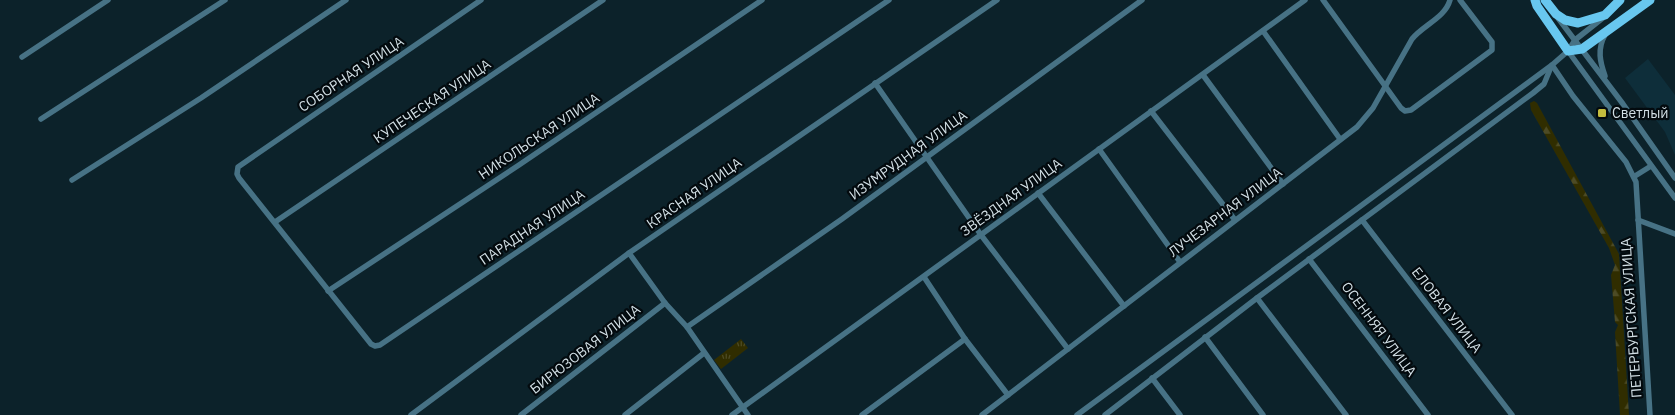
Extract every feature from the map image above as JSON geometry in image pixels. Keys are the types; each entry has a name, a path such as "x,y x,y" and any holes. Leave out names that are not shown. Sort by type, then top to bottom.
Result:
{"main road":[{"path":"1535,0 1537,6 1568,51 1582,49 1650,0"},
{"path":"1545,0 1556,14 1565,20 1578,23 1605,15 1620,0"}],"street":[{"path":"22,57 108,0"},
{"path":"41,118 225,0"},
{"path":"72,180 201,98 346,0"},
{"name":"СОБОРНАЯ УЛИЦА","path":"237,170 240,165 481,0"},
{"name":"КУПЕЧЕСКАЯ УЛИЦА","path":"275,222 603,0"},
{"name":"НИКОЛЬСКАЯ УЛИЦА","path":"328,292 762,0"},
{"name":"ПАРАДНАЯ УЛИЦА","path":"237,170 239,178 328,292 371,344 375,346 380,345 889,0"},
{"name":"КРАСНАЯ УЛИЦА","path":"410,415 629,253 997,0"},
{"name":"ИЗУМРУДНАЯ УЛИЦА","path":"687,327 834,225 1142,0"},
{"name":"ЗВЁЗДНАЯ УЛИЦА","path":"732,415 1305,0"},
{"path":"1323,0 1401,108 1408,111 1492,50 1492,42 1460,0"},
{"name":"ЛУЧЕЗАРНАЯ УЛИЦА","path":"982,415 1366,118 1412,39 1443,13 1450,0"},
{"path":"1556,14 1675,178"},
{"path":"1077,415 1552,65 1568,51 1575,40 1605,15"},
{"path":"1263,31 1340,140"},
{"path":"1606,33 1601,42 1600,58 1607,83"},
{"path":"1568,51 1675,198"},
{"path":"1552,65 1635,176 1651,166"},
{"path":"1105,415 1256,298 1533,93 1544,84 1552,65"},
{"path":"1203,75 1283,184"},
{"path":"876,83 981,235 1068,349"},
{"path":"1151,111 1235,220"},
{"path":"1099,149 1180,262"},
{"name":"ПЕТЕРБУРГСКАЯ УЛИЦА","path":"1635,176 1650,415"},
{"path":"1038,194 1124,306"},
{"name":"ЕЛОВАЯ УЛИЦА","path":"1362,220 1512,415"},
{"path":"1638,220 1675,234"},
{"path":"629,253 664,303 687,327 748,415"},
{"name":"ОСЕННЯЯ УЛИЦА","path":"1309,259 1428,415"},
{"path":"924,277 965,339 1008,395"},
{"path":"1256,298 1346,415"},
{"name":"БИРЮЗОВАЯ УЛИЦА","path":"521,415 664,303"},
{"path":"1205,338 1263,415"},
{"path":"862,415 965,339"},
{"path":"625,415 704,353"},
{"path":"1152,378 1180,415"}],"shaded area":[{"path":"1648,59 1675,95 1675,155 1665,132 1625,78"}],"green space":[{"path":"1534,101 1537,103 1619,254 1629,415 1620,415 1615,332 1618,325 1615,322 1611,275 1615,265 1609,248 1531,110 1530,103"},
{"path":"741,339 748,348 721,369 714,360"}],"place":[{"name":"Светлый","path":"1602,113"}]}
